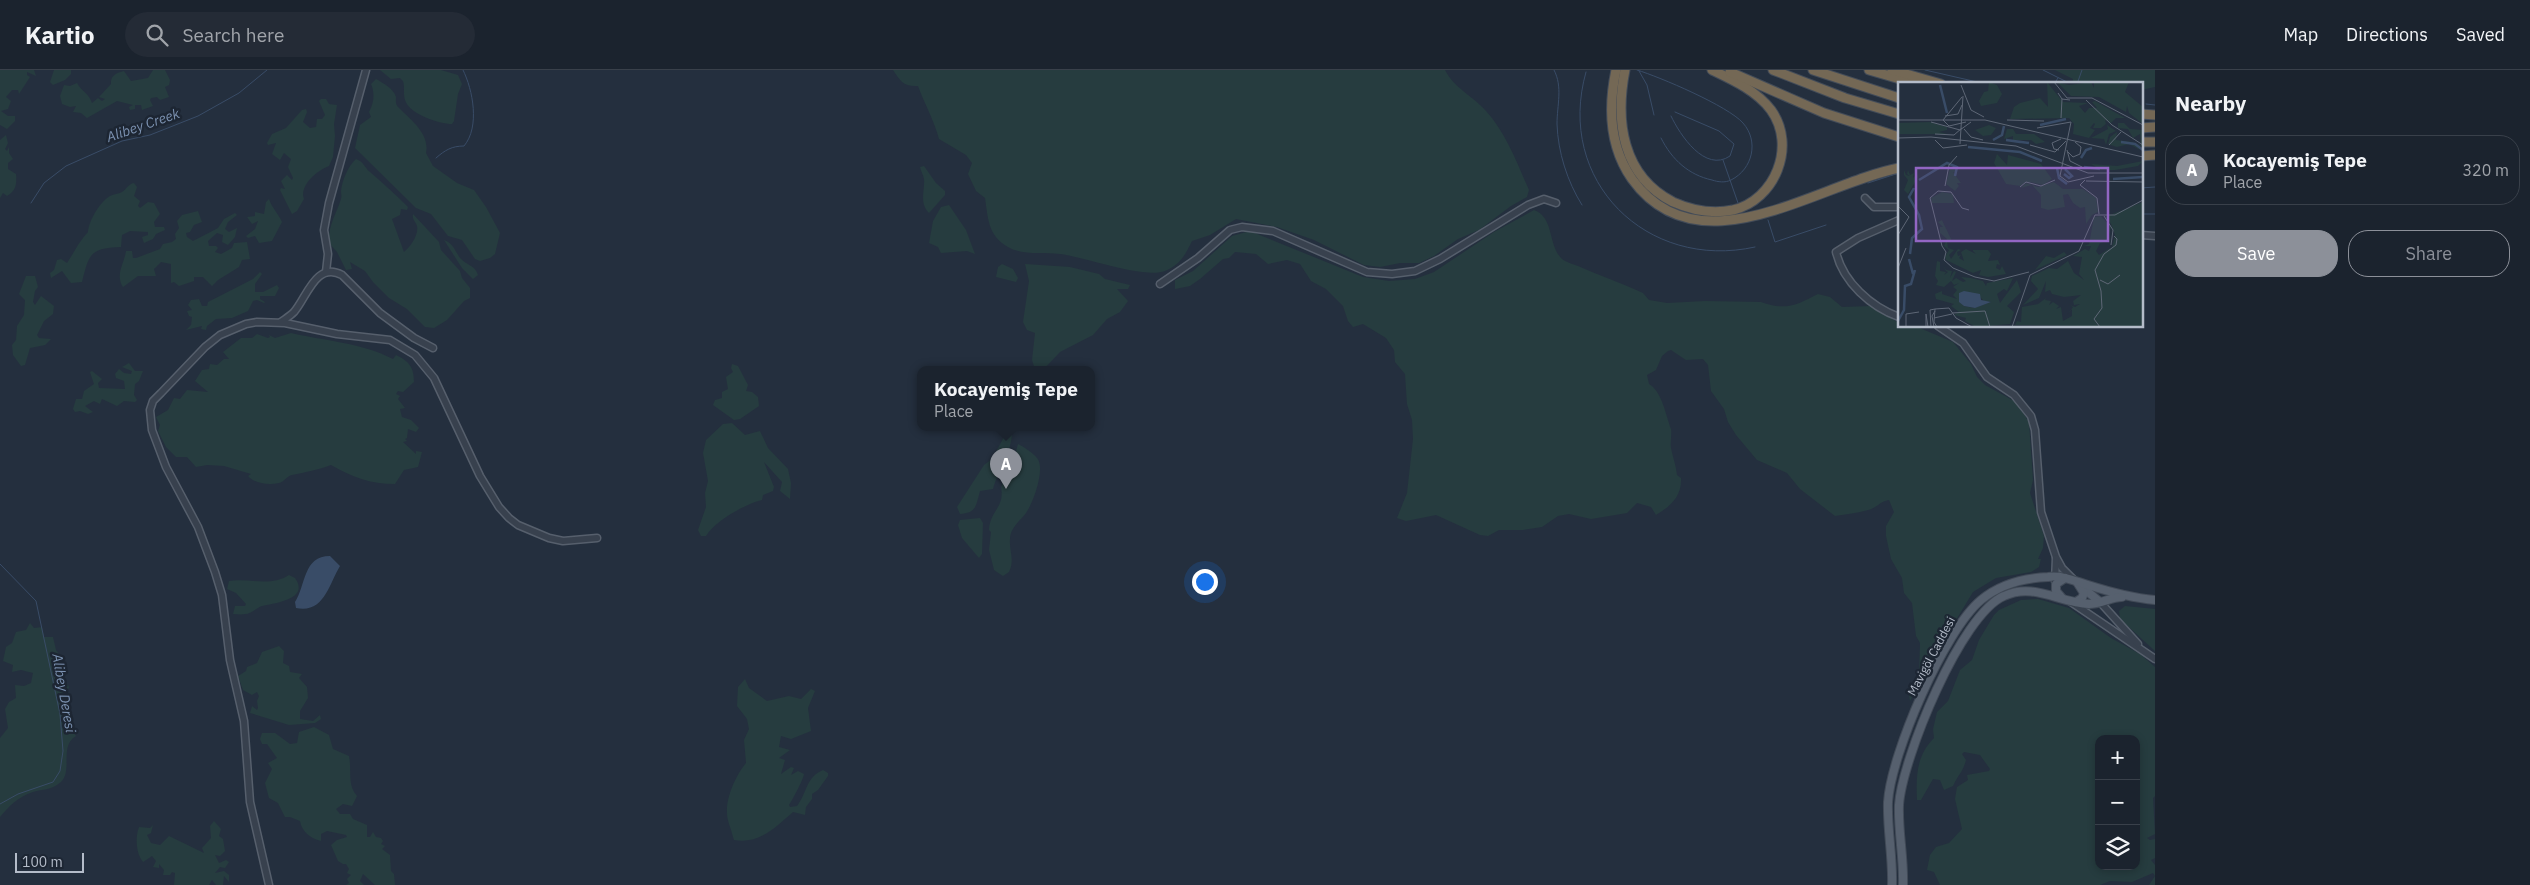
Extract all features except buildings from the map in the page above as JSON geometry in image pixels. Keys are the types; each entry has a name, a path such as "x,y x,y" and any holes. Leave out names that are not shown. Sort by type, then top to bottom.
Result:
{"highway":[{"path":"1616,70 1613,90 1612,129 1619,156 1636,184 1649,197 1660,206 1680,215 1703,221 1734,220 1767,212 1898,168"},
{"path":"1625,70 1621,99 1622,128 1630,157 1638,172 1656,190 1681,205 1695,210 1723,211 1748,204 1765,192 1778,170 1782,139 1776,119 1763,101 1748,88 1712,70"},
{"path":"1725,70 1824,114 1898,137"},
{"path":"1773,70 1844,98 1898,114"},
{"path":"1813,70 1898,98"},
{"path":"1868,70 1909,82"},
{"path":"1892,70 1934,82"},
{"path":"2142,114 2155,115"},
{"path":"2142,128 2155,127"},
{"path":"2142,142 2155,142"},
{"path":"2142,156 2155,155"}],"main road":[{"name":"Mavigöl Caddesi","path":"1892,885 1888,802 1896,764 1920,700 1938,662 1963,619 1982,599 2003,586 2014,583 2065,578 2079,585 2134,598"},
{"path":"2055,580 2056,591 2069,600 2083,596 2079,585"},
{"path":"2079,585 2100,602"},
{"name":"Mavigöl Caddesi","path":"1903,885 1899,806 1905,776 1931,704 1949,666 1974,622 2003,596 2019,591 2033,591 2089,604 2110,598 2155,600"}],"street":[{"path":"326,272 328,254 324,230 329,202 366,70"},
{"path":"1865,198 1874,207 1898,207"},
{"path":"1160,284 1198,258 1221,237 1236,228 1250,227 1273,231 1367,272 1404,273 1433,264 1528,205 1544,199 1556,203"},
{"path":"1898,220 1858,238 1836,252 1843,270 1863,295 1898,316"},
{"path":"2142,235 2155,236"},
{"path":"281,322 292,314 318,277 326,272 333,271 342,275 380,313 414,338 433,348"},
{"path":"268,885 250,802 244,721 230,660 222,595 216,572 198,527 158,449 152,430 150,410 154,401 161,393 205,347 220,335 246,324 281,322 337,334 390,340 407,349 425,365 434,378 480,476 499,507 509,518 518,525 549,538 563,540 597,538"},
{"path":"1941,328 1963,343 1987,377 2014,395 2031,416 2035,430 2041,512 2056,557 2062,568 2079,585"},
{"path":"2055,580 2056,557"},
{"path":"2109,614 2110,598"},
{"path":"2069,600 2124,640 2140,647"},
{"path":"2100,602 2140,647 2155,659"}],"green space":[{"path":"0,70 34,70 36,76 27,72 27,75 30,77 19,94 18,90 12,90 6,97 11,101 8,109 1,111 8,116 15,116 15,121 7,129 0,125"},
{"path":"54,70 71,70 71,74 65,80 53,85 50,82"},
{"path":"153,70 165,70 170,80 169,85 165,87 169,97 160,100 157,97 151,98 153,106 142,110 141,105 135,105 135,109 130,110 129,107 133,105 117,101 87,118 81,113 73,112 76,106 70,107 62,104 60,96 64,85 70,86 77,83 89,96 92,103 98,98 102,101 105,99 99,97 111,84 113,76 124,71 131,81 148,78"},
{"path":"380,70 441,70 458,75 462,84 452,124 432,120 412,110 405,100 403,81 400,78 391,79"},
{"path":"893,70 1445,70 1453,82 1481,106 1493,120 1510,149 1529,190 1527,197 1511,206 1479,230 1458,239 1434,256 1419,263 1400,263 1380,267 1364,265 1314,240 1277,227 1236,219 1210,235 1192,241 1179,262 1165,271 1155,273 1129,270 1060,254 1020,252 1001,243 996,238 988,219 985,198 976,191 968,174 972,163 966,155 939,139 918,86 903,82"},
{"path":"2055,70 2155,70 2155,87 2142,90 2142,82 2072,82 2073,79"},
{"path":"376,79 393,91 398,107 419,128 425,140 426,153 433,166 457,183 474,190 486,207 500,233 495,254 490,258 480,261 475,259 462,240 448,236 431,214 416,208 355,148 360,125 371,117 369,112 373,102 373,94 371,84"},
{"path":"326,99 329,104 337,105 334,124 333,157 329,166 320,171 307,183 303,194 304,199 297,211 292,214 280,190 281,188 285,189 281,181 287,175 292,180 293,178 288,167 291,159 284,153 280,160 272,154 276,143 268,145 267,143 272,134 286,128 302,110 306,109 307,112 303,122 310,128 316,127 317,119 322,119 325,115 319,101"},
{"path":"6,135 8,143 5,149 7,151 9,147 9,153 13,159 8,163 8,169 16,174 16,181 12,192 7,196 3,193 0,198 0,140"},
{"path":"356,159 408,207 407,210 401,209 400,215 392,219 404,252 417,233 413,214 439,242 441,250 460,271 462,278 470,288 470,298 464,301 447,320 434,328 425,327 407,309 389,298 365,271 350,262 352,269 346,270 337,252 329,243 331,225 341,198 343,183 348,170"},
{"path":"924,166 936,183 945,191 945,195 929,213 923,201 924,179 920,167"},
{"path":"134,183 137,187 134,196 140,201 138,206 140,208 148,202 154,203 160,214 154,222 155,227 164,227 165,230 144,243 142,237 148,235 148,232 130,231 122,235 121,247 103,249 93,254 89,259 82,282 71,283 62,271 51,278 50,273 54,270 57,260 61,259 67,263 88,232 93,217 102,202 110,196 122,192 130,184"},
{"path":"269,199 282,222 272,241 259,243 255,236 248,238 246,236 255,229 258,221 252,224 247,217 255,216 255,212 264,214 266,202"},
{"path":"949,205 966,230 975,254 967,251 941,253 938,247 929,243 933,221 941,207"},
{"path":"1534,210 1545,218 1554,246 1561,258 1643,293 1649,300 1667,303 1705,301 1761,302 1769,305 1791,306 1818,294 1830,297 1842,307 1871,306 1898,322 1898,328 1920,328 1953,342 1971,364 1977,377 1985,385 2016,402 2029,422 2033,480 2030,493 2044,536 2043,548 2038,559 2041,559 2039,567 2031,572 1996,578 1973,592 1927,668 1910,701 1909,695 1919,675 1920,643 1916,636 1912,603 1904,593 1902,578 1891,559 1886,536 1886,526 1894,512 1889,500 1868,510 1835,516 1800,489 1787,473 1757,460 1736,435 1728,422 1724,409 1711,391 1708,365 1703,359 1686,360 1671,350 1662,356 1656,370 1647,375 1649,384 1660,398 1671,429 1671,448 1677,475 1681,478 1680,490 1666,508 1656,515 1651,507 1637,503 1627,513 1591,519 1569,514 1558,516 1542,527 1523,530 1499,530 1488,536 1480,535 1436,515 1406,521 1397,518 1407,493 1413,439 1412,420 1407,404 1405,374 1395,362 1394,350 1386,338 1363,324 1353,327 1348,321 1343,306 1326,289 1311,281 1300,264 1287,260 1268,264 1256,254 1235,252 1229,258 1223,259 1190,286 1175,289 1175,280 1193,271 1232,236 1250,231 1363,277 1389,281 1415,279 1434,272 1494,232"},
{"path":"198,211 202,222 194,225 190,232 186,233 187,237 193,241 218,228 224,219 235,213 237,215 228,222 225,229 229,232 237,228 235,237 228,245 222,242 223,235 217,233 208,241 209,246 216,246 218,248 215,252 221,254 232,248 234,243 247,242 250,259 242,260 239,267 212,286 203,277 194,277 194,281 179,286 174,282 171,283 171,264 161,262 154,269 156,276 138,276 123,287 120,274 126,251 132,251 133,258 136,258 160,249 163,244 176,239 175,234 179,228 177,221 182,215"},
{"path":"444,240 452,245 460,258 473,267 478,275 473,279 462,268"},
{"path":"1002,264 1013,269 1018,278 1016,282 996,277 998,267"},
{"path":"1025,264 1070,267 1099,274 1105,279 1130,285 1128,289 1117,289 1128,301 1120,312 1107,319 1093,335 1060,352 1047,366 1034,366 1032,360 1035,333 1027,330 1023,322 1029,281"},
{"path":"260,272 262,274 255,284 255,292 263,292 277,285 279,288 275,296 260,296 264,303 257,300 253,301 248,311 232,318 216,319 207,326 206,330 201,329 202,326 186,330 191,325 192,317 189,316 187,311 192,310 188,305 191,300 199,299 202,306 207,306 208,302 253,279"},
{"path":"26,276 35,276 38,287 35,291 33,302 35,305 41,296 54,306 53,314 44,321 37,335 39,338 51,339 45,345 30,348 25,365 21,366 13,355 12,345 16,340 17,326 24,315 25,300 19,294"},
{"path":"291,333 369,349 393,359 396,355 407,362 412,368 414,382 403,392 398,391 396,394 400,396 398,399 405,408 400,409 402,417 411,420 419,428 416,432 408,429 407,438 405,439 407,441 403,442 416,454 416,451 422,452 418,467 404,470 395,484 377,483 362,479 331,465 290,476 279,483 267,484 251,479 248,476 251,474 224,466 207,465 196,467 187,457 176,457 166,447 158,431 160,425 156,417 168,410 174,398 180,399 187,390 208,392 195,381 202,370 209,369 210,364 217,365 224,359 229,359 223,352 241,338 252,338 257,334 268,338 270,337 269,335 275,338"},
{"path":"129,363 135,371 143,371 139,381 135,384 134,395 137,400 135,402 124,401 117,406 102,399 100,404 94,401 85,406 93,412 88,414 80,411 75,412 73,409 76,399 82,399 84,391 94,384 90,372 92,371 102,379 98,383 99,388 125,389 124,381 116,378 115,374 119,369 124,373 131,374 132,371 122,367"},
{"path":"732,364 738,366 748,385 746,391 752,392 758,397 759,406 740,419 734,420 713,405 715,400 722,398 722,392 728,389 726,377 733,372"},
{"path":"732,423 745,435 760,431 768,448 788,469 791,483 790,499 780,491 782,482 764,462 774,487 773,491 763,495 762,500 747,505 731,514 710,530 706,536 701,536 698,530 706,507 705,493 708,481 703,453 706,440 723,424"},
{"path":"1009,432 1012,432 1010,447 993,489 980,491 973,510 960,514 957,507 984,465 992,459 1004,437"},
{"path":"1018,444 1037,458 1040,469 1035,494 1029,508 1010,535 1012,563 1009,572 1003,576 994,570 989,550 991,532 989,530 992,518 1001,500 1001,487 1014,459"},
{"path":"980,518 983,523 982,554 979,558 962,538 958,525 960,520"},
{"path":"289,575 295,578 298,585 298,591 295,595 283,601 262,606 247,614 233,614 235,606 245,606 246,604 236,593 227,589 229,581 275,581"},
{"path":"2038,599 2069,608 2111,638 2140,654 2155,667 2155,796 2153,798 2155,834 2147,838 2150,840 2155,839 2155,858 2151,860 2155,865 2155,876 2153,873 2132,882 2110,881 2100,885 1940,885 1934,872 1927,870 1930,855 1936,847 1949,843 1962,829 1955,799 1957,787 1968,780 1967,775 1989,771 1990,769 1980,755 1964,752 1962,754 1966,760 1965,764 1953,786 1944,790 1940,780 1933,779 1921,800 1917,800 1917,775 1920,759 1934,738 1933,729 1937,712 1948,701 1960,670 1972,660 1979,640 1999,610 2021,600"},
{"path":"2125,606 2155,609 2155,651 2120,619 2119,611"},
{"path":"30,623 34,628 42,627 44,637 53,637 56,650 64,661 62,676 69,687 64,700 69,715 66,720 76,736 68,746 66,771 61,782 51,788 23,796 0,817 0,738 8,728 5,709 9,702 16,698 15,685 24,686 31,683 33,673 21,670 12,672 13,665 3,661 6,647 12,643 16,632 26,630"},
{"path":"279,646 284,651 283,663 289,666 290,672 302,674 299,678 307,687 308,698 300,711 300,719 313,721 320,715 321,719 315,723 289,725 250,713 252,706 257,710 259,696 257,692 252,695 243,690 238,676 246,671 247,667 257,663 262,652"},
{"path":"745,679 749,688 767,701 789,696 801,699 811,689 815,691 808,708 811,731 791,739 781,736 779,747 790,750 779,758 785,760 781,774 791,767 794,768 791,775 798,771 804,774 789,805 790,807 797,806 810,781 817,773 823,770 828,773 828,776 818,790 812,794 812,799 806,807 805,815 793,812 767,833 752,840 743,841 734,840 728,822 727,807 732,786 746,763 744,740 749,729 747,719 737,706 738,687"},
{"path":"314,727 329,735 333,749 349,756 352,787 357,796 352,806 343,804 336,809 340,814 350,814 353,819 367,825 367,837 370,837 373,832 376,837 381,838 383,841 381,844 385,846 382,849 390,855 391,871 394,874 395,885 375,885 363,874 360,881 364,885 346,885 349,883 347,879 351,875 347,873 349,869 346,864 338,861 331,845 337,840 347,837 346,835 327,831 321,834 321,841 313,838 307,834 300,821 285,817 278,803 269,798 265,783 272,769 268,763 277,758 267,744 262,744 260,739 262,733 275,733 290,744 297,743 299,732"},
{"path":"214,821 221,829 219,836 223,839 225,851 220,856 215,855 219,863 226,860 229,862 225,868 220,867 215,873 224,871 229,875 229,882 224,876 223,885 216,885 212,880 209,885 174,885 175,873 163,875 164,870 159,864 159,868 153,867 156,861 152,856 143,862 139,855 137,836 139,827 150,828 153,825 151,833 147,835 151,843 160,845 169,836 204,853 202,848 211,838 210,826"},
{"path":"2155,876 2155,885 2149,885"}],"water":[{"path":"330,556 340,566 329,589 319,602 313,606 305,609 296,608 295,602 310,566 321,557"}],"waterway":[{"name":"Alibey Creek","path":"31,203 44,183 66,166 122,141 150,135 198,116 239,93 267,70"},
{"path":"436,158 449,149 464,146 472,129 472,98 463,70"},
{"path":"1554,70 1559,90 1557,124 1561,156 1572,186 1582,205"},
{"path":"1637,70 1693,93 1735,116 1748,130 1751,138 1751,154 1749,162 1738,175 1729,181 1717,181 1704,178 1682,165 1670,153 1661,138"},
{"path":"1925,70 1977,82"},
{"path":"2043,70 2067,82"},
{"path":"2078,82 2082,70"},
{"path":"1639,71 1647,85 1654,115"},
{"path":"1586,72 1580,112 1584,149 1597,182 1618,209 1646,231 1679,245 1715,251 1755,247"},
{"path":"2055,82 2058,78"},
{"path":"2146,104 2155,105"},
{"path":"1671,116 1680,133 1694,150 1712,160 1721,160 1730,156 1734,144 1719,131 1675,112"},
{"path":"1723,160 1738,203"},
{"path":"1868,183 1898,173"},
{"path":"2142,188 2155,187"},
{"path":"2142,214 2155,214"},
{"path":"1768,220 1775,242 1826,225"},
{"name":"Alibey Deresi","path":"0,564 36,601 60,714 63,751 60,771 53,782 18,794 0,804"}],"place":[{"name":"Kocayemiş Tepe","path":"1006,489"}]}
